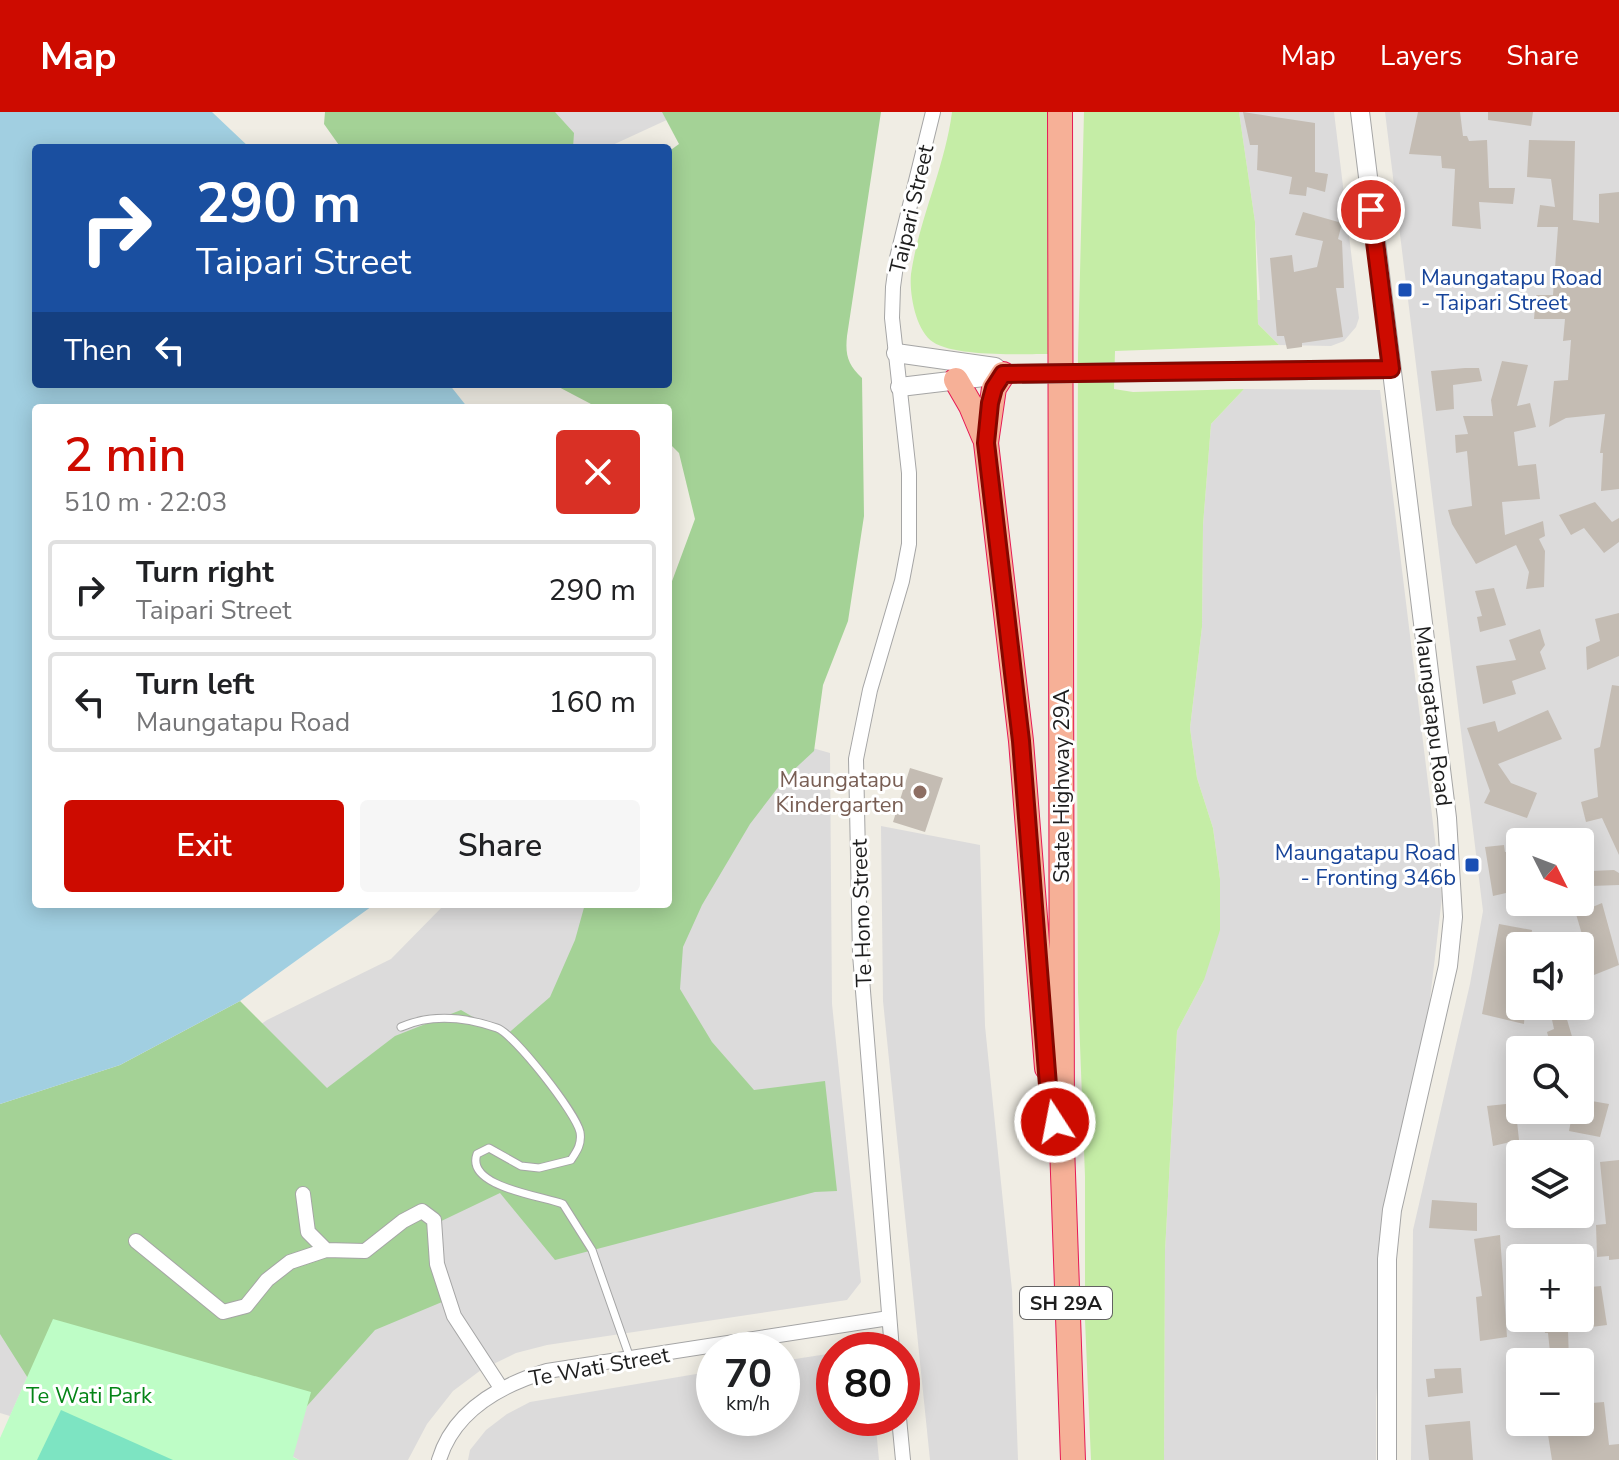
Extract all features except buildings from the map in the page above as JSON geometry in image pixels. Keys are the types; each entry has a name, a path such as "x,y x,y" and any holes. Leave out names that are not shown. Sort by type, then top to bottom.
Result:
{"highway":[{"name":"State Highway 29A","path":"1060,112 1062,1145 1073,1460"},
{"name":"SH 29A","path":"1013,374 994,388 986,443 1021,741 1049,1098 1062,1145"},
{"name":"SH 29A","path":"956,380 986,443"}],"street":[{"name":"Taipari Street","path":"900,387 892,318 897,258 933,112"},
{"name":"Maungatapu Road","path":"1360,112 1447,818 1453,917 1448,966 1392,1210 1387,1259 1387,1460"},
{"path":"896,353 995,367 1013,374"},
{"path":"900,387 1013,374 1391,369"},
{"name":"Te Hono Street","path":"890,1332 860,954 856,759 870,690 902,581 909,544 909,473 900,387"},
{"path":"303,1194 308,1232 326,1250"},
{"path":"136,1241 223,1312 246,1306 267,1280 290,1262 326,1250 365,1251 403,1221 422,1211 434,1220 437,1264 454,1316 501,1388"},
{"name":"Te Wati Street","path":"439,1460 452,1432 464,1418 501,1388 547,1371 889,1318"},
{"path":"901,1436 903,1460"}],"lane":[{"path":"401,1027 438,1017 500,1029 546,1079 575,1117 580,1147 571,1160 539,1168 521,1166 489,1148 477,1154 475,1162 477,1168 494,1183 563,1204 592,1250 630,1360"}],"shaded area":[{"path":"492,112 684,112 615,144 511,144"},
{"path":"1239,112 1334,112 1359,318 1356,327 1344,341 1331,346 1279,345 1258,324 1257,300 1260,300 1255,222"},
{"path":"1385,112 1619,112 1619,1460 1411,1460 1413,1230 1470,984 1483,911"},
{"path":"1244,389 1380,390 1442,897 1427,1025 1387,1252 1376,1401 1376,1460 1164,1460 1165,1251 1177,1031 1204,980 1220,879 1213,828 1197,778 1190,728 1202,627 1203,525 1211,424"},
{"path":"672,708 830,753 832,1004 861,1282 847,1300 547,1345 516,1353 481,1370 453,1391 427,1424 408,1460 299,1460 53,1319 10,1416 0,1413 0,1129 182,1079 267,1020 391,959 441,908 672,908"},
{"path":"881,826 980,845 985,1026 1012,1290 1018,1460 930,1460 920,1332 917,1332 883,1001"},
{"path":"816,1356 816,1436 877,1436 879,1460 468,1460 470,1450 486,1430 530,1402 696,1374 696,1436 800,1436 800,1358"}],"green space":[{"path":"325,112 555,112 574,133 573,144 338,144 324,124"},
{"path":"662,112 881,112 846,343 853,369 862,378 864,516 848,621 823,685 814,751 786,777 750,824 702,905 683,947 680,989 712,1042 754,1090 825,1081 837,1191 815,1192 555,1260 500,1193 433,1225 454,1297 375,1330 274,1443 31,1383 0,1334 0,1104 120,1065 240,1001 327,1088 395,1036 461,1010 505,1036 550,997 575,940 584,908 672,908 672,581 695,519 679,453 672,446 672,404 591,404 561,388 672,388 672,149 679,144"},
{"path":"952,112 1048,112 1050,354 990,354 943,347 927,337 918,321 911,292 911,274"},
{"path":"1084,112 1239,112 1255,222 1258,324 1279,345 1115,351 1114,389 1133,392 1244,389 1211,424 1203,525 1202,627 1190,728 1197,778 1213,828 1220,879 1220,930 1204,980 1177,1031 1165,1251 1164,1460 1091,1460 1078,992 1078,353"},
{"name":"Te Wati Park","path":"53,1319 311,1392 293,1457 299,1460 0,1460 0,1438"},
{"path":"61,1410 173,1460 37,1460"}],"water":[{"path":"0,112 212,112 246,144 32,144 32,388 452,388 465,404 32,404 32,908 369,908 240,1001 120,1065 0,1104"}],"place":[{"name":"Maungatapu Road - Taipari Street","path":"1405,290"},
{"name":"Maungatapu Kindergarten","path":"920,792"},
{"name":"Maungatapu Road - Fronting 346b","path":"1472,865"}],"route":[{"path":"1055,1122 1049,1098 1021,741 986,443 994,388 1003,374 1391,369 1371,210"}]}
